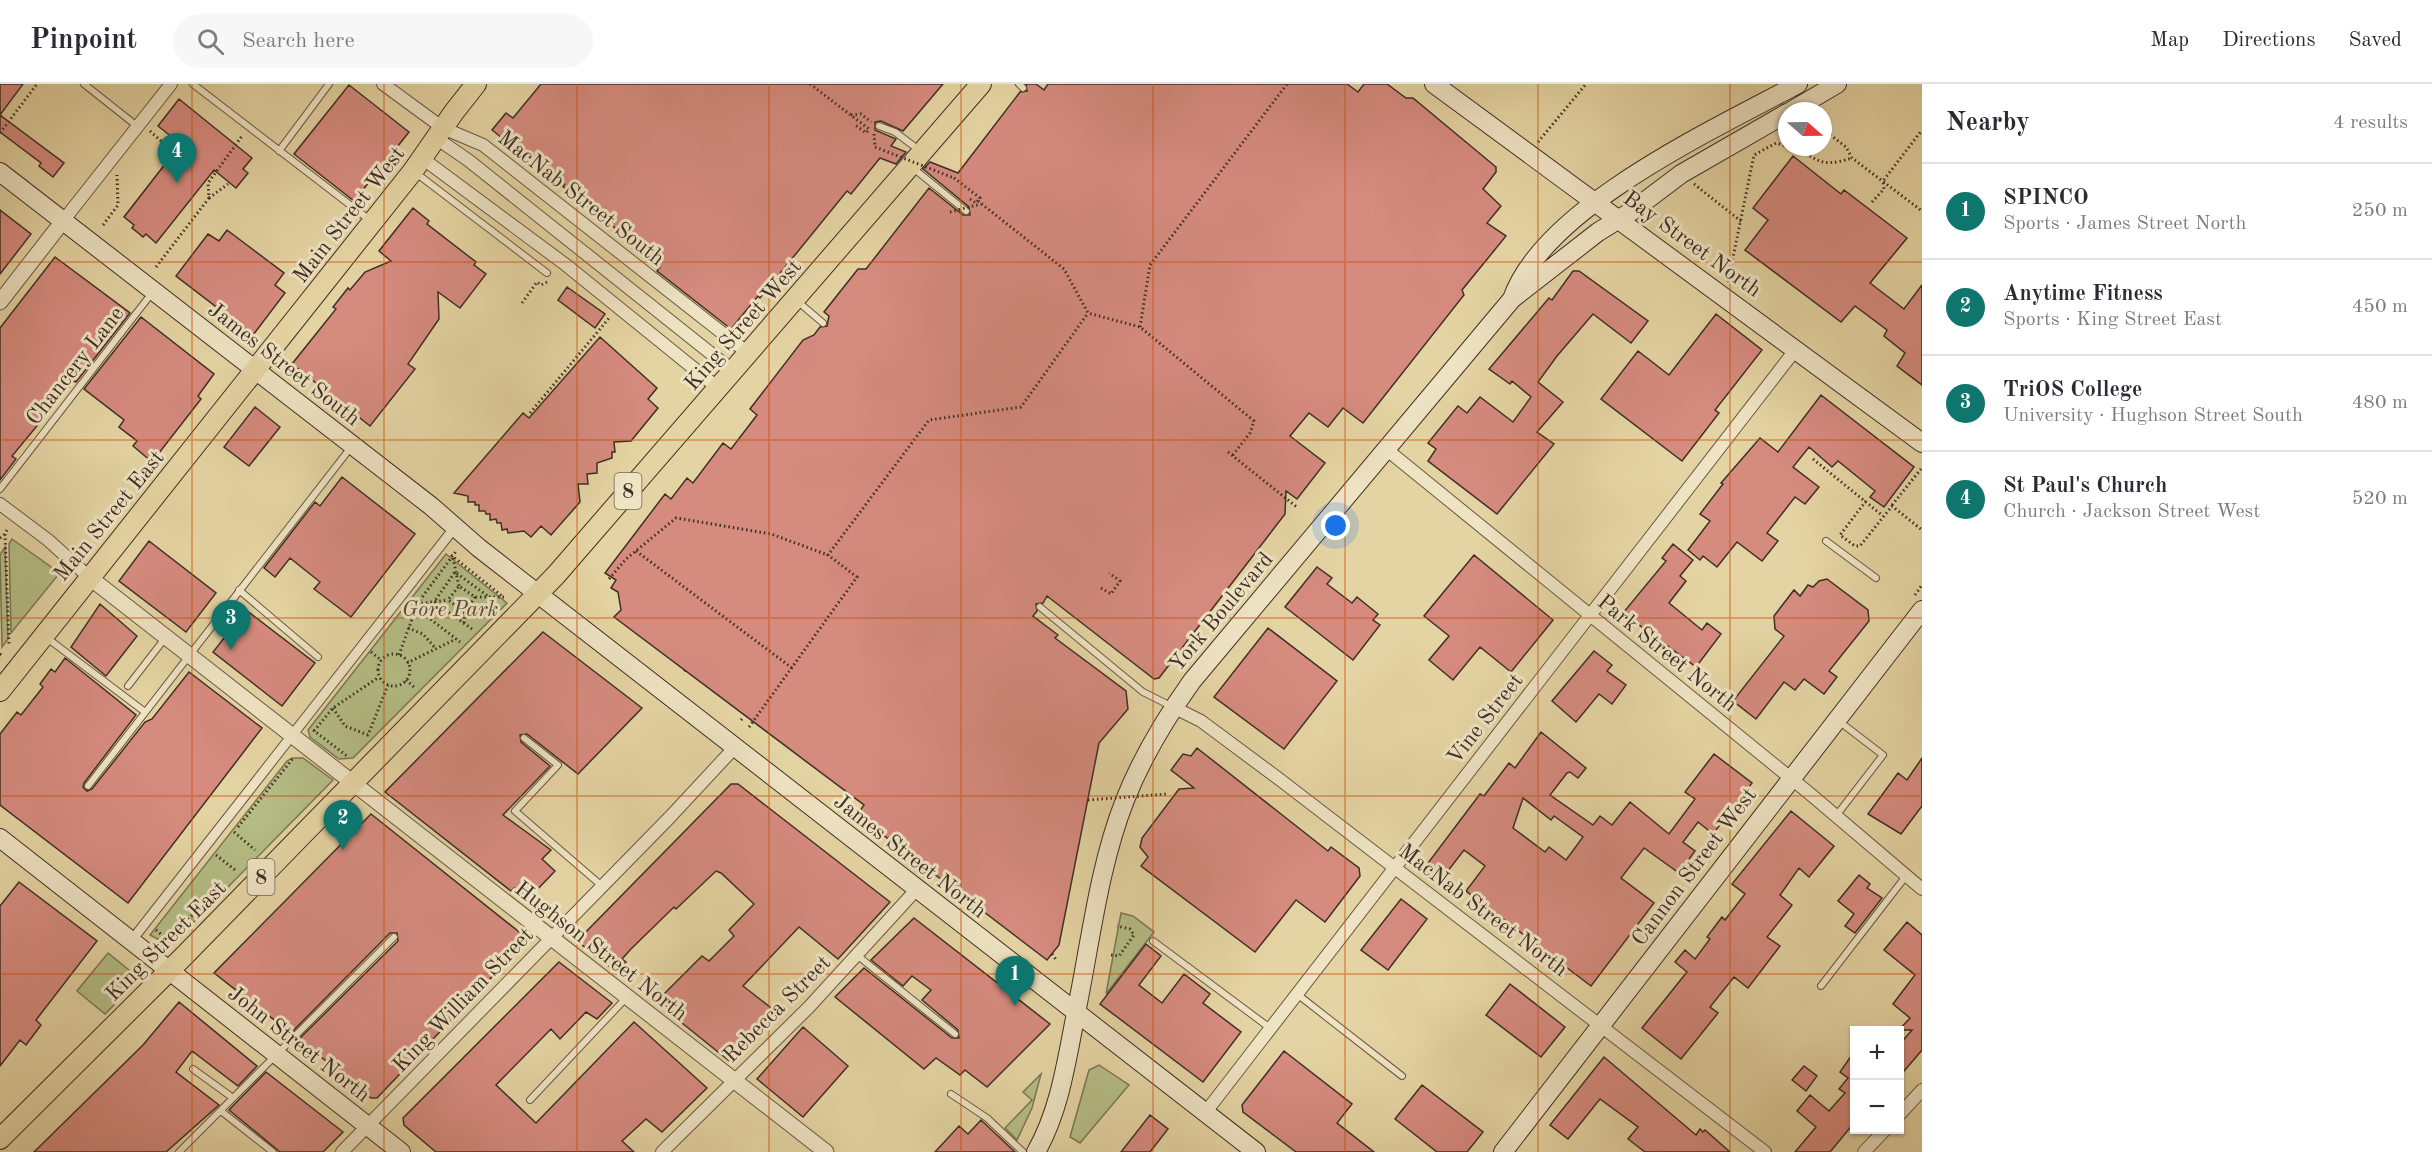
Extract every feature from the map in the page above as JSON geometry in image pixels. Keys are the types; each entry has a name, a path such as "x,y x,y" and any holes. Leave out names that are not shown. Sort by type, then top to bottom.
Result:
{"main road":[{"name":"Main Street West","path":"255,371 418,164 476,84"},
{"name":"Bay Street North","path":"1434,84 1527,154 1724,295 1922,443"},
{"name":"York Boulevard","path":"1512,299 1519,279 1562,230 1626,179 1798,84"},
{"name":"York Boulevard","path":"1806,102 1837,84"},
{"name":"King Street West","path":"538,593 917,160 976,86"},
{"name":"York Boulevard","path":"1036,1152 1046,1133 1063,1082 1117,821 1159,727 1191,681 1512,299 1617,218 1632,211 1681,174 1778,118"},
{"name":"James Street South","path":"0,172 352,445 538,593"},
{"name":"Main Street East","path":"0,691 255,371"},
{"name":"James Street North","path":"538,593 736,746 916,890 1256,1152"},
{"name":"King Street East","path":"0,1139 170,971 538,593"},
{"name":"Cannon Street West","path":"1503,1152 1922,610"},
{"name":"John Street North","path":"0,838 402,1152"}],"street":[{"path":"0,302 171,84"},
{"name":"MacNab Street South","path":"383,84 468,160 734,371"},
{"name":"MacNab Street South","path":"440,133 483,145 748,354"},
{"path":"418,164 566,265 718,388"},
{"name":"Vine Street","path":"1205,1113 1796,349"},
{"name":"Park Street North","path":"1386,449 1836,816 1922,889"},
{"path":"0,504 48,540 89,578"},
{"name":"King Street East","path":"132,940 440,546 461,532"},
{"name":"Hughson Street North","path":"89,578 167,636 351,784 826,1152"},
{"name":"MacNab Street North","path":"1173,707 1202,722 1395,867 1765,1152"},
{"name":"King William Street","path":"342,1152 736,746"},
{"name":"Rebecca Street","path":"662,1152 858,956 916,890"},
{"path":"1904,1109 1922,1090"},
{"path":"1864,1152 1881,1134"}],"lane":[{"path":"84,84 138,127"},
{"path":"193,84 373,222"},
{"path":"279,150 329,84"},
{"path":"879,126 895,132 917,160 966,211"},
{"path":"418,164 549,276"},
{"name":"Chancery Lane","path":"0,489 154,291"},
{"path":"796,299 824,323"},
{"path":"88,786 352,445"},
{"path":"1826,541 1876,578"},
{"path":"239,590 318,657"},
{"path":"1040,607 1143,692 1173,707"},
{"path":"44,635 145,712"},
{"path":"128,686 167,636"},
{"path":"1836,816 1883,755 1837,719"},
{"path":"524,738 558,765 515,811 602,886"},
{"path":"1821,986 1906,876"},
{"path":"179,1152 394,937"},
{"path":"1153,941 1270,1028"},
{"path":"858,956 955,1034"},
{"path":"1297,994 1402,1076"},
{"path":"530,1100 627,997"},
{"path":"193,1069 233,1098"},
{"path":"951,1094 987,1118 1023,1152"},
{"path":"221,1111 273,1152"}],"path":[{"path":"0,133 38,84"},
{"path":"810,84 869,129 866,133 854,124"},
{"path":"1140,327 1150,265 1287,84"},
{"path":"1527,154 1586,84"},
{"path":"851,115 861,114 869,120"},
{"path":"209,198 208,183 248,127"},
{"path":"1872,202 1884,189 1883,181 1922,130"},
{"path":"150,131 170,149"},
{"path":"1832,136 1846,147 1852,158 1922,211"},
{"path":"1724,295 1742,222 1754,155 1778,144"},
{"path":"875,147 954,177 978,201 1064,269 1088,313 1140,327 1254,421 1250,433 1230,454 1298,507"},
{"path":"1807,156 1821,163 1833,164 1852,158"},
{"path":"1681,174 1742,222"},
{"path":"103,225 118,205 117,175"},
{"path":"156,267 209,198 228,184"},
{"path":"950,212 978,201"},
{"path":"522,303 537,282 541,285 549,276"},
{"path":"828,555 929,420 1021,407 1088,313"},
{"path":"530,413 611,316"},
{"path":"1813,459 1883,516"},
{"path":"1866,501 1840,535 1855,546 1860,546 1921,469"},
{"path":"1892,506 1922,530"},
{"path":"609,579 626,559 676,518 771,534 828,555 857,577 749,726"},
{"path":"0,538 6,532 9,645"},
{"path":"399,655 416,606 453,556 461,532"},
{"path":"440,546 453,556 504,597 475,597 459,586 453,556"},
{"path":"636,551 792,668"},
{"path":"1256,552 1261,556"},
{"path":"455,572 489,597"},
{"path":"434,602 455,572"},
{"path":"1101,588 1111,594 1120,582 1109,573"},
{"path":"448,600 459,586"},
{"path":"464,624 465,612 475,597"},
{"path":"416,606 448,600 465,612"},
{"path":"434,602 472,629"},
{"path":"407,663 458,640 416,606"},
{"path":"408,628 423,634 436,649"},
{"path":"388,655 399,655 407,663 410,670 406,680 396,686 388,685 379,677 378,667 381,660 388,655"},
{"path":"347,756 314,730 333,708 379,677"},
{"path":"406,680 415,688"},
{"path":"333,708 345,726 368,735 388,685"},
{"path":"1088,800 1167,794"},
{"path":"234,832 255,850"},
{"path":"216,855 236,870"},
{"path":"156,931 170,942 188,926 185,923 195,912"},
{"path":"1111,955 1119,956 1134,935 1130,929 1117,926"},
{"path":"1052,954 1057,961"}],"green space":[{"path":"12,539 54,569 58,575 11,633 9,544"},
{"path":"5,547 8,639 2,647 0,555"},
{"name":"Gore Park","path":"446,554 507,603 353,758 339,759 310,737 308,730"},
{"path":"292,758 303,758 333,780 176,940 167,944 150,935 287,761"},
{"path":"1121,913 1133,916 1154,932 1106,994"},
{"path":"108,953 140,979 105,1014 77,991"},
{"path":"1099,1065 1129,1085 1080,1143 1070,1137 1089,1070"},
{"path":"1041,1074 1032,1108 1017,1140 1005,1128 1032,1100 1023,1092"}],"building":[{"path":"0,84 23,84 0,115"},
{"path":"541,84 943,84 903,131 881,121 875,122 875,130 896,139 891,146 906,152 896,164 880,158 851,194 847,191 760,298 758,296 731,329 657,271 660,267 644,254 645,252 492,130 506,113 513,118"},
{"path":"1026,84 1036,84 1044,90 1048,84 1347,84 1358,92 1364,84 1387,84 1406,98 1413,98 1496,167 1496,172 1483,189 1501,206 1487,223 1506,236 1462,290 1464,295 1363,423 1343,408 1328,427 1309,413 1290,436 1325,463 1297,499 1286,491 1285,514 1159,678 1154,679 1047,596 1043,603 1036,604 1037,611 1033,616 1058,635 1055,638 1126,691 1128,709 1099,743 1059,945 1047,960 857,815 864,805 614,617 621,610 618,592 611,588 616,580 605,573 665,494 671,499 687,478 693,483 723,443 731,449 757,415 750,409 803,340 814,335 820,327 827,326 829,316 824,312 858,269 866,269 929,188 963,215 970,215 969,207 923,169 930,162 958,173 1020,92 1027,91"},
{"path":"349,85 409,132 354,201 294,154"},
{"path":"179,99 252,158 243,169 248,173 236,188 214,170 156,243 146,234 143,237 124,217 166,163 168,165 183,146 158,126"},
{"path":"0,115 64,163 53,177 39,166 41,163 0,132"},
{"path":"1793,156 1841,194 1844,190 1907,238 1870,283 1904,309 1922,285 1922,385 1897,366 1905,353 1884,336 1887,330 1855,306 1841,322 1745,250 1768,220 1753,208"},
{"path":"413,208 429,221 427,224 476,262 474,265 486,274 460,308 438,292 439,319 408,364 415,369 370,426 292,364 336,309 333,307 348,288 350,290 365,272 391,261 379,251"},
{"path":"0,210 31,234 0,274"},
{"path":"227,230 284,273 275,285 285,293 253,335 176,276 208,234 219,241"},
{"path":"55,257 130,313 76,382 74,381 12,456 16,459 0,480 0,328"},
{"path":"1573,271 1579,271 1648,321 1631,343 1593,314 1557,356 1538,382 1563,402 1537,432 1554,444 1497,514 1428,461 1436,449 1428,443 1458,406 1467,413 1480,397 1513,422 1531,397 1512,381 1510,384 1489,369 1549,298 1552,300"},
{"path":"567,287 605,314 595,328 558,300"},
{"path":"1716,314 1762,350 1715,410 1719,413 1682,461 1601,399 1638,351 1669,375"},
{"path":"141,317 214,374 198,396 201,399 152,462 133,446 137,441 119,427 124,420 84,389"},
{"path":"600,337 657,388 648,399 658,408 631,441 614,442 615,452 612,452 612,458 597,463 597,473 587,474 588,484 578,484 580,502 551,535 541,526 531,537 524,531 508,533 507,529 502,530 501,523 497,523 496,519 490,520 490,514 479,511 479,505 475,505 475,502 468,502 468,496 454,493 523,413 529,418"},
{"path":"1821,395 1914,467 1884,507 1870,497 1875,491 1838,461 1832,467 1809,447 1793,467 1819,487 1805,504 1795,497 1767,533 1778,541 1762,561 1737,542 1717,567 1703,556 1700,560 1688,550 1710,521 1700,514 1723,484 1721,483 1760,438 1778,452"},
{"path":"255,407 280,427 249,466 224,447"},
{"path":"342,477 415,534 351,617 314,589 320,582 290,558 275,577 264,568 315,502 320,506"},
{"path":"149,541 216,593 186,632 119,581"},
{"path":"1673,544 1693,560 1680,576 1686,581 1669,603 1702,630 1707,623 1721,634 1696,667 1623,613 1666,561 1662,558"},
{"path":"1474,555 1553,620 1511,672 1480,647 1453,680 1429,660 1449,636 1424,616"},
{"path":"1317,567 1332,578 1327,584 1352,603 1357,597 1378,614 1373,620 1380,625 1353,660 1285,607"},
{"path":"1827,579 1868,610 1869,621 1829,671 1837,677 1824,694 1804,679 1795,690 1784,682 1756,719 1733,701 1784,636 1775,629 1774,616 1794,590 1800,596 1808,585 1813,587 1819,581"},
{"path":"100,604 137,636 106,676 71,647"},
{"path":"246,610 315,663 282,706 213,652"},
{"path":"1268,628 1337,681 1284,749 1214,697"},
{"path":"543,632 642,708 578,774 527,734 520,735 521,742 550,766 503,815 551,850 542,859 555,871 535,892 525,891 521,896 514,888 511,891 385,792"},
{"path":"1594,651 1612,665 1607,671 1626,685 1612,704 1599,694 1576,722 1552,701"},
{"path":"65,658 136,715 84,783 83,787 87,791 92,789 145,722 152,719 189,672 262,728 128,903 0,805 0,734 17,712 21,715 43,687 40,684 51,669 55,672"},
{"path":"1541,732 1586,768 1578,778 1570,772 1567,773 1550,795 1593,825 1600,816 1612,825 1630,802 1669,834 1695,799 1685,792 1714,754 1752,783 1713,834 1698,822 1683,842 1695,851 1679,873 1644,848 1621,878 1654,903 1591,986 1466,891 1485,866 1464,850 1444,876 1428,863 1480,794 1484,796 1509,763 1515,768","holes":["1523,798 1551,820 1554,816 1583,837 1566,860 1549,847 1545,852 1513,828"]},
{"path":"1197,748 1328,851 1331,847 1359,868 1360,876 1325,922 1296,900 1255,952 1141,866 1148,857 1140,847 1142,838 1179,789 1194,788 1171,770 1183,754 1191,756"},
{"path":"1922,758 1922,806 1901,834 1868,814 1898,773 1907,780"},
{"path":"731,784 738,784 890,902 838,959 799,927 743,986 779,1014 760,1037 755,1034 733,1064 682,1023 659,999 702,956 709,961 734,936 729,930 754,904 721,873 716,871 676,909 674,907 622,959 626,962 616,972 577,941"},
{"path":"1791,811 1834,846 1809,877 1799,868 1780,895 1792,905 1767,937 1780,946 1748,988 1734,977 1710,1007 1718,1013 1681,1059 1642,1028 1687,972 1675,962 1685,950 1695,959 1710,939 1707,937 1722,917 1725,920 1745,894 1732,884"},
{"path":"371,814 528,939 377,1098 371,1098 299,1039 398,941 397,933 390,933 291,1033 214,973"},
{"path":"1859,875 1870,884 1867,888 1882,898 1855,933 1845,926 1854,914 1838,901"},
{"path":"19,882 97,941 36,1020 41,1025 26,1045 20,1040 0,1066 0,906"},
{"path":"1401,899 1427,919 1388,970 1361,950"},
{"path":"914,918 1050,1024 987,1087 965,1070 960,1075 936,1058 924,1069 835,997 864,968 952,1038 959,1038 958,1030 922,1000 931,990 912,976 903,986 871,960"},
{"path":"1907,922 1922,935 1922,1050 1904,1071 1904,1039 1912,1030 1904,1030 1903,1026 1910,1018 1893,1004 1915,975 1884,950"},
{"path":"1146,944 1161,956 1139,985 1162,1003 1184,974 1210,994 1203,1003 1241,1032 1203,1082 1100,1004"},
{"path":"559,962 612,1003 597,1019 586,1012 560,1039 551,1029 496,1085 536,1123 634,1022 707,1088 662,1132 646,1119 622,1141 634,1152 436,1152 404,1125 403,1118"},
{"path":"1510,984 1565,1027 1541,1057 1486,1015"},
{"path":"179,1002 257,1066 238,1086 192,1051 176,1072 219,1105 166,1152 34,1152 143,1045"},
{"path":"803,1027 848,1066 803,1117 757,1079"},
{"path":"1284,1051 1352,1104 1337,1123 1374,1152 1296,1152 1243,1112 1242,1105"},
{"path":"1604,1057 1696,1135 1700,1129 1703,1132 1705,1130 1730,1152 1645,1152 1628,1139 1638,1127 1600,1099 1568,1139 1550,1125"},
{"path":"1850,1058 1850,1128 1830,1152 1795,1152 1816,1127 1797,1111 1810,1095 1829,1111 1845,1093 1839,1089 1848,1078 1840,1072"},
{"path":"1804,1066 1817,1076 1806,1091 1792,1080"},
{"path":"266,1072 343,1132 323,1152 280,1152 229,1110"},
{"path":"1422,1085 1483,1132 1467,1152 1437,1152 1395,1119"},
{"path":"1150,1115 1168,1129 1150,1152 1121,1152"},
{"path":"981,1120 1015,1152 935,1152 959,1126 968,1134"}],"place":[{"name":"St Paul's Church","path":"177,183"},
{"name":"TriOS College","path":"231,650"},
{"name":"Anytime Fitness","path":"343,850"},
{"name":"SPINCO","path":"1015,1006"}]}
